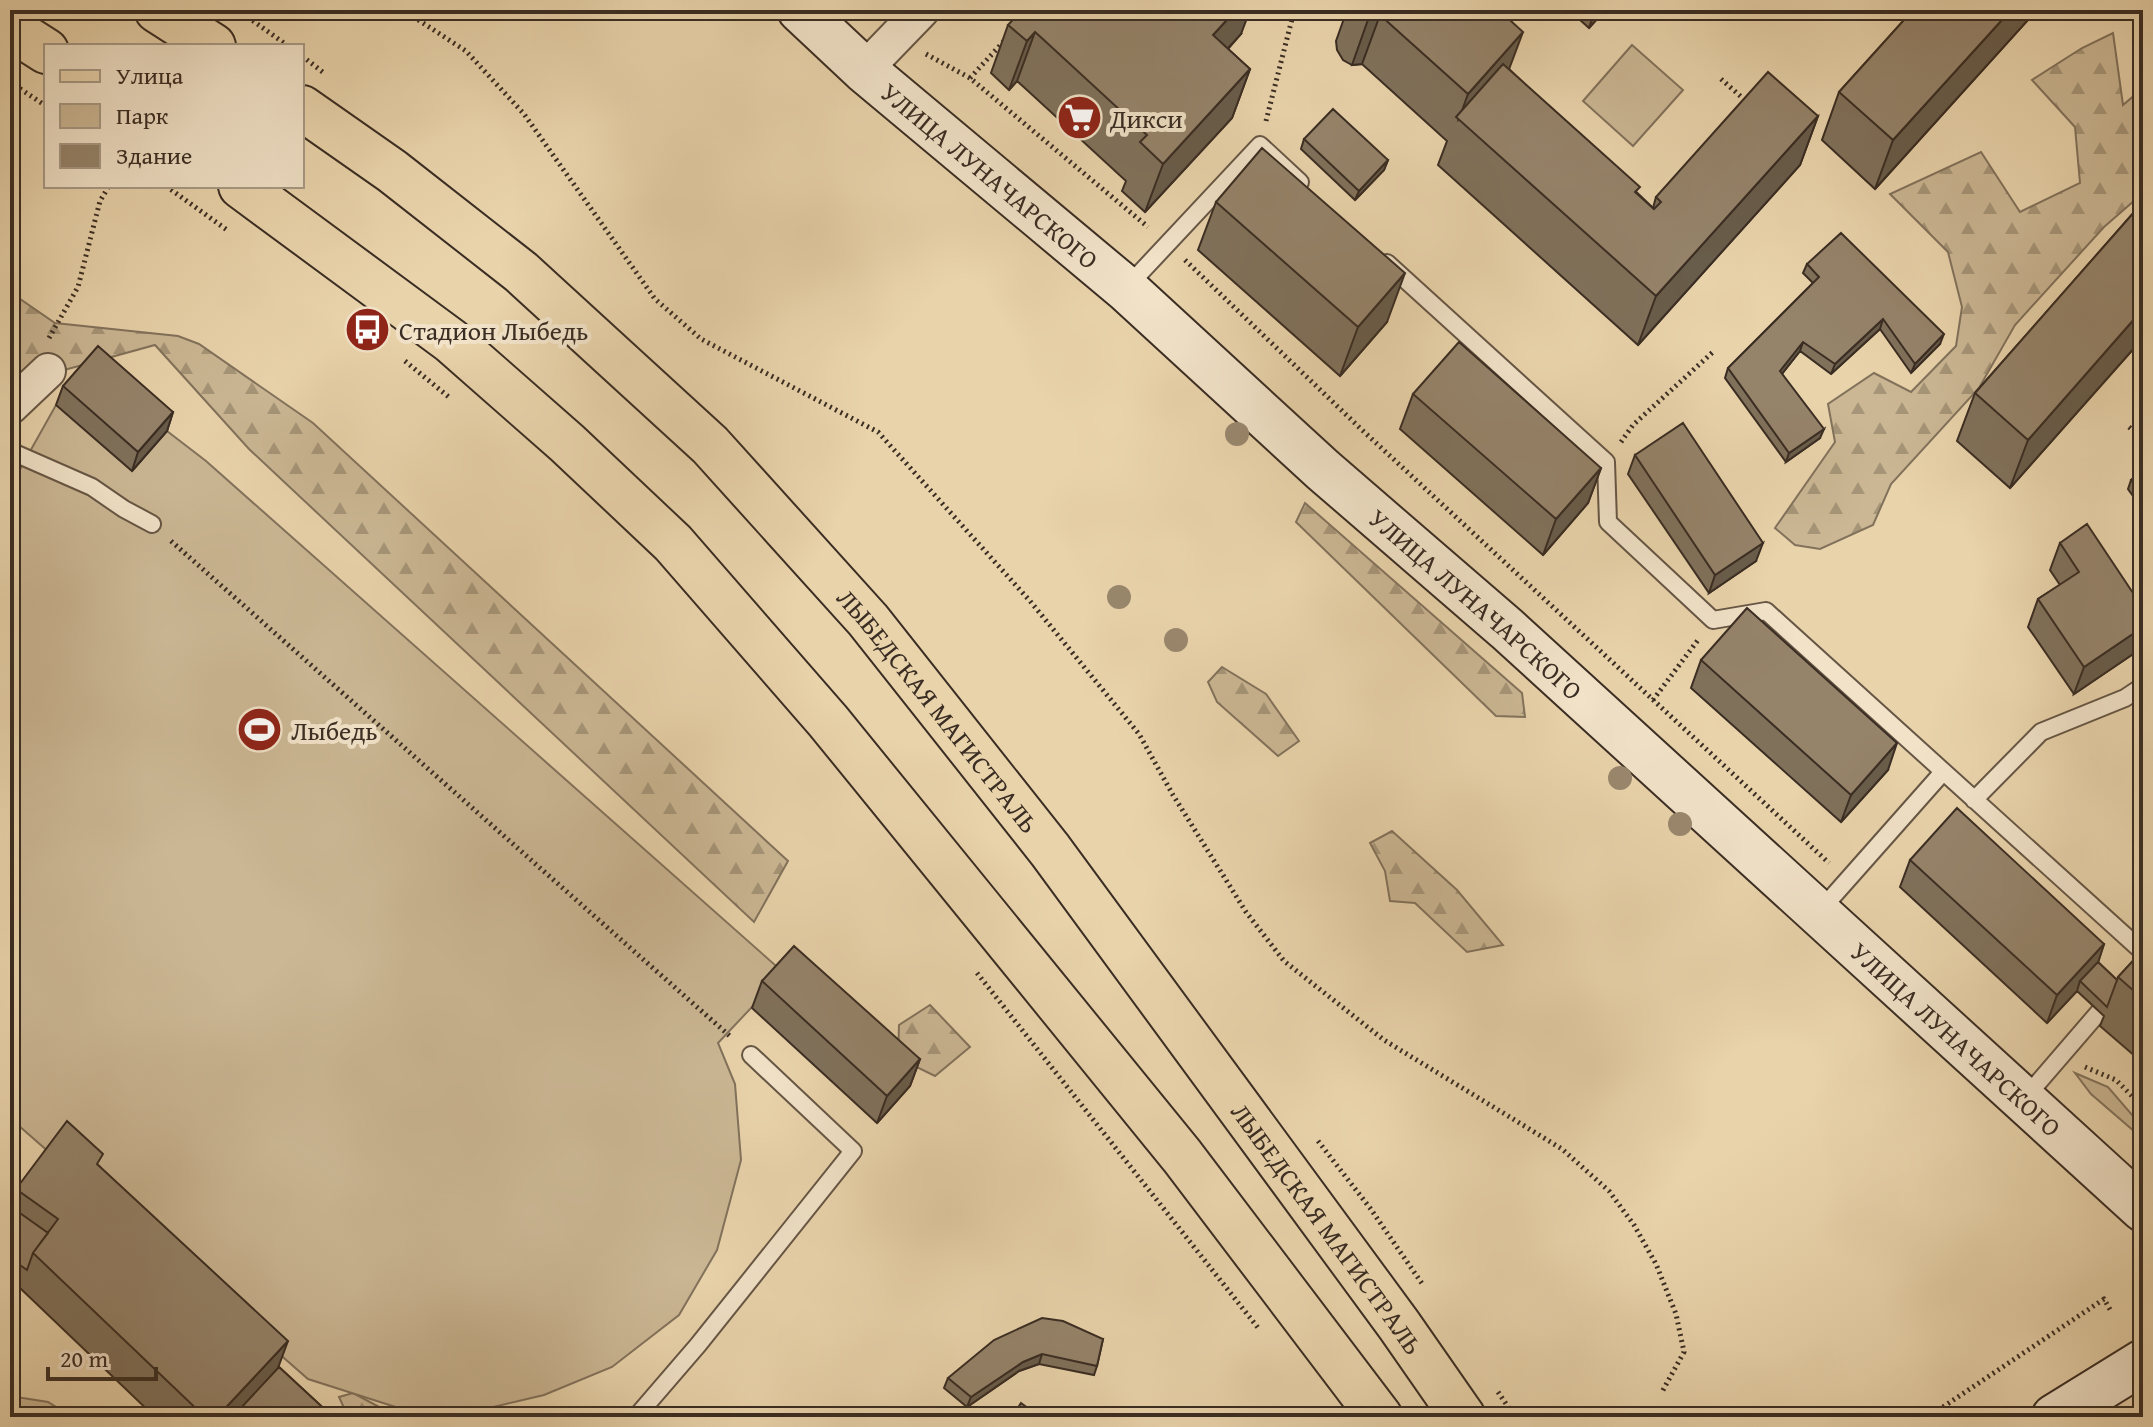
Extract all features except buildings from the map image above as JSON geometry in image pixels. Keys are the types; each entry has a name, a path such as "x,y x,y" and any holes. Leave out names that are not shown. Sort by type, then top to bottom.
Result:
{"main road":[{"path":"157,10 210,44"},
{"name":"УЛИЦА ЛУНАЧАРСКОГО","path":"800,10 864,70 1126,289 1323,470 1507,629 1818,913 2036,1085 2143,1209"},
{"path":"10,28 44,50"},
{"name":"ЛЫБЕДСКАЯ МАГИСТРАЛЬ","path":"304,109 392,171 521,272 710,445 868,620 1050,850 1390,1312 1463,1417"},
{"path":"244,188 451,341 567,443 673,543 828,721 1182,1156 1380,1417"},
{"path":"2054,1417 2143,1362"}],"street":[{"path":"864,70 922,10"},
{"path":"10,407 45,360"}],"lane":[{"path":"1126,289 1260,145 1307,188"},
{"path":"1376,253 1606,462 1608,522 1713,620 1766,611 2143,952"},
{"path":"10,451 92,487 152,524"},
{"path":"1974,800 2041,732 2125,698 2143,686"},
{"path":"1818,913 1943,772"},
{"path":"2036,1085 2099,1012"},
{"path":"636,1417 698,1345 853,1151 751,1055"}],"path":[{"path":"238,10 285,44"},
{"path":"403,10 466,51 524,114 655,299 701,339 878,432 1030,601 1139,734 1246,912 1284,961 1384,1040 1562,1149 1609,1191 1634,1225 1656,1264 1676,1314 1684,1352 1662,1392"},
{"path":"1260,145 1292,19 1282,10"},
{"path":"970,78 1012,33"},
{"path":"896,38 970,78 1168,244 1361,429 1847,880"},
{"path":"1721,79 1756,110"},
{"path":"10,82 44,105"},
{"path":"45,360 78,287 100,201 108,188"},
{"path":"169,188 229,231"},
{"path":"1606,462 1633,425 1714,351"},
{"path":"404,360 452,399"},
{"path":"2129,427 2143,439"},
{"path":"152,524 751,1055"},
{"path":"1653,700 1713,620"},
{"path":"973,968 1259,1329"},
{"path":"2036,1085 2081,1065 2116,1080 2143,1107"},
{"path":"1928,1417 2104,1299 2112,1313"}],"green space":[{"path":"2113,33 2123,105 2143,88 2143,193 2104,227 2015,325 1979,388 1891,484 1873,525 1820,549 1795,545 1775,528 1835,442 1828,404 1874,373 1911,392 1956,346 1962,307 1948,252 1890,194 1981,152 2020,212 2080,183 2075,127 2032,80 2082,48"},
{"path":"1632,45 1683,90 1633,146 1583,101"},
{"path":"10,292 55,323 178,336 199,344 313,423 788,861 754,922 249,449 155,345 10,385"},
{"name":"Лыбедь","path":"92,365 206,461 784,973 718,1043 735,1084 741,1160 717,1250 679,1315 612,1367 544,1395 468,1413 405,1410 308,1379 10,1118 10,487 56,405"},
{"path":"1305,503 1522,693 1525,717 1496,716 1296,522"},
{"path":"1222,667 1266,694 1299,741 1278,756 1217,702 1208,682"},
{"path":"1392,831 1457,890 1503,945 1467,952 1415,903 1390,901 1385,871 1370,843"},
{"path":"930,1005 970,1047 935,1076 898,1058 899,1025"},
{"path":"2075,1073 2108,1087 2140,1124 2135,1132 2091,1094"},
{"path":"353,1393 398,1417 348,1417 339,1397"},
{"path":"10,1396 48,1402 72,1417 10,1417"}],"place":[{"name":"Дикси","path":"1079,118"},
{"name":"Стадион Лыбедь","path":"368,330"},
{"name":"Лыбедь","path":"260,730"}]}
